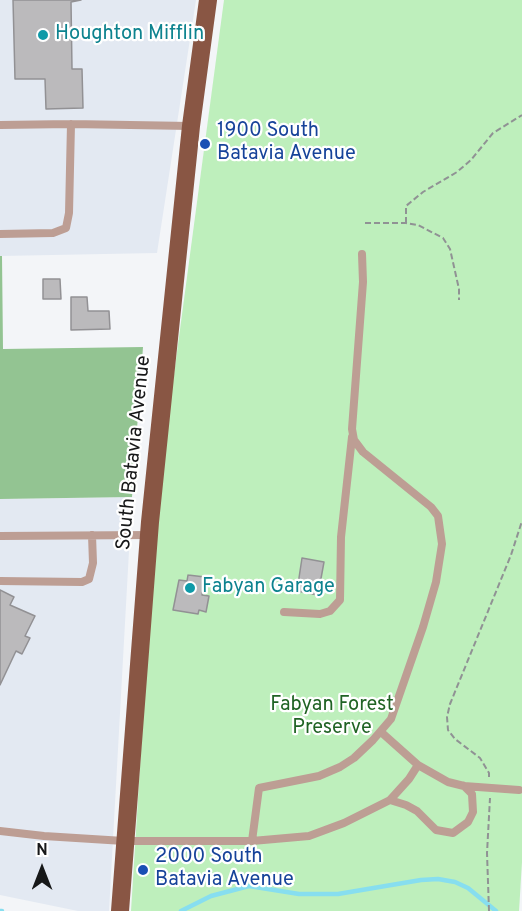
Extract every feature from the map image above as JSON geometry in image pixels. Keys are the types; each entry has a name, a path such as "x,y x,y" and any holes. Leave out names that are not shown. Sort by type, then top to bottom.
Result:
{"main road":[{"name":"South Batavia Avenue","path":"120,911 149,535 192,126 208,0"}],"lane":[{"path":"0,126 70,124 192,126"},
{"path":"0,234 53,233 66,228 69,213 70,124"},
{"path":"284,612 320,614 330,611 340,600 341,537 363,282 362,254"},
{"path":"252,841 260,788 319,776 340,767 354,758 391,719 436,582 442,544 438,516 431,507 363,452 354,440 352,429"},
{"path":"0,581 82,582 89,579 93,563 92,535"},
{"path":"0,536 149,535"},
{"path":"381,732 418,765 448,782 464,786 519,790"},
{"path":"0,831 124,841 252,841 309,836 344,823 390,800 418,765"},
{"path":"390,800 411,808 436,830 453,833 468,822 473,812 472,794 464,786"}],"path":[{"path":"406,222 406,206 423,192 457,172 471,160 493,133 522,115"},
{"path":"365,224 406,222 418,225 443,238 450,249 459,289 459,300"},
{"path":"489,911 487,853 491,804 489,772 480,758 455,739 448,730 447,717 450,704 511,555 522,520"}],"shaded area":[{"path":"0,0 196,0 157,253 0,256"},
{"path":"132,497 109,911 78,911 0,895 0,499"}],"green space":[{"name":"Fabyan Forest Preserve","path":"224,0 522,0 522,862 519,911 131,911 156,509"},
{"path":"0,256 2,256 3,349 143,347 132,497 0,499"}],"building":[{"name":"Houghton Mifflin","path":"13,0 81,0 71,2 72,69 82,69 83,108 46,109 45,79 15,79"},
{"path":"43,279 60,279 61,299 43,299"},
{"path":"71,297 87,297 88,311 109,311 110,329 71,330"},
{"path":"302,558 324,562 318,595 297,591"},
{"name":"Fabyan Garage","path":"188,575 205,577 202,595 209,596 206,612 199,610 198,614 173,610 179,580 187,581"},
{"path":"0,590 14,597 10,605 35,616 25,636 30,638 22,654 16,651 0,685"}],"waterway":[{"path":"181,911 211,896 249,886 299,894 338,894 438,879 455,882 468,888 496,911"}],"place":[{"name":"Houghton Mifflin","path":"43,35"},
{"name":"1900 South Batavia Avenue","path":"205,144"},
{"name":"Fabyan Garage","path":"190,588"},
{"name":"2000 South Batavia Avenue","path":"143,870"}]}
